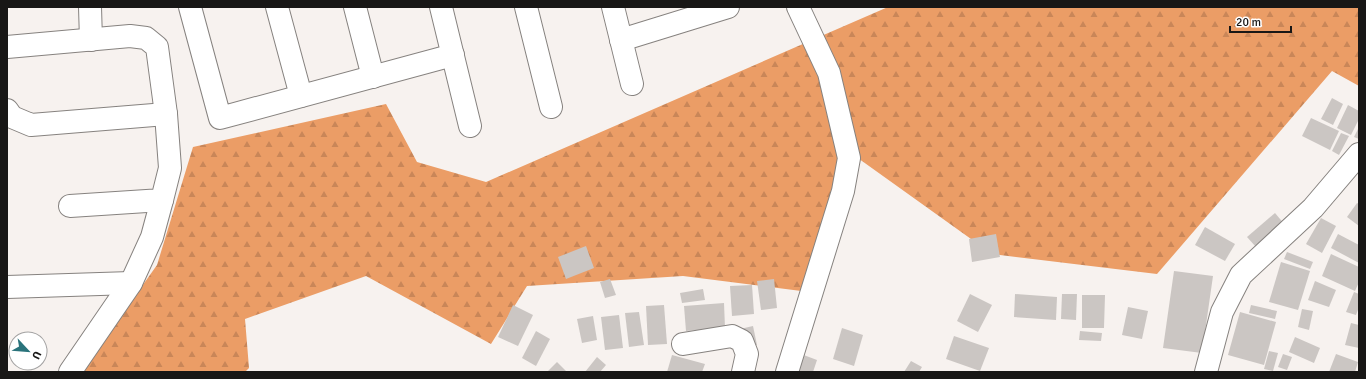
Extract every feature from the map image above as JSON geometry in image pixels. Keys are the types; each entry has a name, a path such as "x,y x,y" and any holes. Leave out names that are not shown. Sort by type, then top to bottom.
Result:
{"street":[{"path":"90,7 91,40"},
{"path":"190,7 220,118 453,55"},
{"path":"277,7 301,96"},
{"path":"355,7 373,77"},
{"path":"441,7 470,126"},
{"path":"526,7 551,107"},
{"path":"613,7 632,84"},
{"path":"621,40 697,11 728,7"},
{"path":"787,372 843,191 849,158 829,73 798,7"},
{"path":"7,47 130,36 146,38 157,47 166,114 170,168 162,200 152,237 131,283 70,372"},
{"path":"7,110 12,117 31,125 166,114"},
{"path":"1206,372 1222,312 1240,275 1313,208 1359,154"},
{"path":"70,206 162,200"},
{"path":"7,287 131,283"},
{"path":"683,344 732,336 742,340 747,354 743,372"}],"green space":[{"path":"888,7 1359,7 1359,86 1332,71 1157,274 992,254 855,156 817,293 683,276 527,286 491,344 366,276 245,319 249,368 245,372 81,372 157,265 193,147 386,104 417,162 486,182"}],"building":[{"path":"1332,98 1343,104 1333,125 1321,119"},
{"path":"1348,105 1359,111 1359,119 1351,135 1337,128"},
{"path":"1311,118 1339,131 1330,150 1302,136"},
{"path":"1359,127 1359,139 1354,137"},
{"path":"1341,133 1349,136 1339,155 1332,151"},
{"path":"1357,203 1359,204 1359,226 1347,217"},
{"path":"1275,213 1291,232 1264,256 1247,237"},
{"path":"1321,218 1336,226 1322,253 1306,244"},
{"path":"1205,227 1235,244 1225,261 1195,245"},
{"path":"996,234 1000,257 972,262 969,239"},
{"path":"1338,234 1359,245 1359,263 1331,248"},
{"path":"586,246 594,268 566,279 558,257"},
{"path":"1287,252 1313,262 1310,269 1284,259"},
{"path":"1331,254 1359,267 1359,282 1355,291 1322,276"},
{"path":"1281,262 1310,271 1298,310 1269,302"},
{"path":"1174,271 1213,276 1202,353 1163,348"},
{"path":"610,279 616,295 605,298 600,282"},
{"path":"774,279 777,308 761,310 757,281"},
{"path":"1315,281 1336,290 1329,307 1308,300"},
{"path":"752,285 754,314 732,316 730,286"},
{"path":"703,289 705,300 682,303 680,293"},
{"path":"1354,292 1359,294 1359,307 1356,315 1346,312"},
{"path":"970,294 992,305 978,332 957,321"},
{"path":"1015,294 1057,297 1056,320 1014,317"},
{"path":"1062,294 1077,294 1076,320 1061,319"},
{"path":"1082,295 1105,295 1104,328 1082,328"},
{"path":"724,303 725,328 686,331 684,306"},
{"path":"513,305 533,315 518,346 498,337"},
{"path":"664,305 667,344 648,345 646,306"},
{"path":"1251,305 1277,311 1275,319 1249,313"},
{"path":"1128,307 1148,311 1142,339 1122,335"},
{"path":"1302,309 1313,311 1309,330 1298,327"},
{"path":"639,312 644,345 629,347 625,313"},
{"path":"1240,312 1276,322 1264,365 1228,355"},
{"path":"619,315 623,348 605,350 601,317"},
{"path":"593,316 597,340 582,343 577,319"},
{"path":"1351,323 1359,325 1359,348 1345,345"},
{"path":"753,326 757,345 744,348 740,329"},
{"path":"842,328 863,335 854,366 833,359"},
{"path":"536,331 550,339 536,366 522,358"},
{"path":"1080,331 1102,333 1101,341 1079,340"},
{"path":"954,336 989,348 980,371 946,359"},
{"path":"1295,337 1320,348 1314,363 1289,352"},
{"path":"793,351 817,360 813,372 785,372"},
{"path":"1269,351 1278,353 1273,371 1264,369"},
{"path":"1283,354 1292,357 1287,370 1278,367"},
{"path":"1336,354 1358,362 1355,372 1329,372"},
{"path":"672,355 705,364 702,372 667,372"},
{"path":"597,357 606,365 600,372 585,372"},
{"path":"911,361 922,367 919,372 904,372"},
{"path":"557,362 567,372 547,372"}]}
